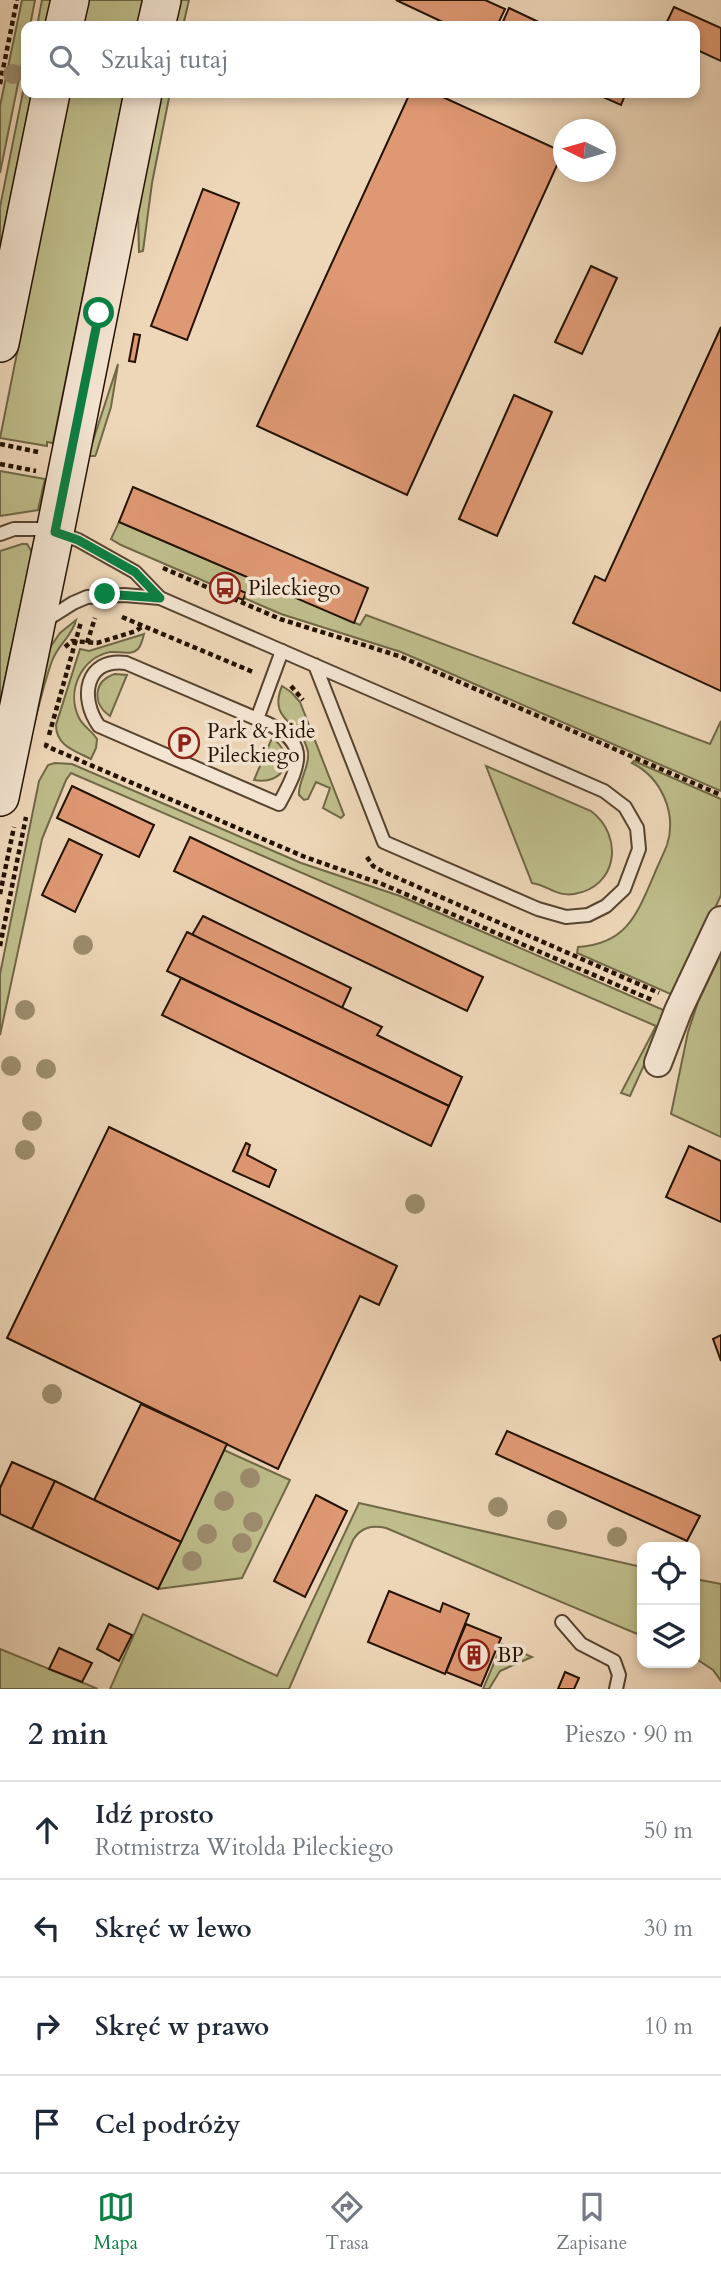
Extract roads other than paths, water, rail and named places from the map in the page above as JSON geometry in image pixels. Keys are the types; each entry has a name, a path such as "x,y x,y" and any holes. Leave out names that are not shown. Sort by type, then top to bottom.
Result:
{"main road":[{"path":"65,21 70,0"},
{"path":"157,21 162,0"},
{"path":"0,343 50,98"},
{"path":"13,805 34,628 142,98"}],"street":[{"path":"658,1063 678,1011 721,920"}],"lane":[{"path":"0,534 14,529 55,532 78,540 135,572 160,598"},
{"path":"34,628 87,597 115,594 160,598 315,665 604,791 625,807 637,828 639,849 624,889 606,906 588,915 566,917 538,909 384,842 315,665"},
{"path":"257,719 282,651"},
{"path":"126,663 257,719 280,728 290,737 298,755 297,764 279,804 99,726 91,715 87,702 88,685 95,672 106,665 126,663"},
{"path":"562,1622 578,1641 614,1661 619,1675 616,1689"}],"place":[{"name":"Pileckiego","path":"225,588"},
{"name":"Park & Ride Pileckiego","path":"184,743"},
{"name":"BP","path":"474,1655"}]}
